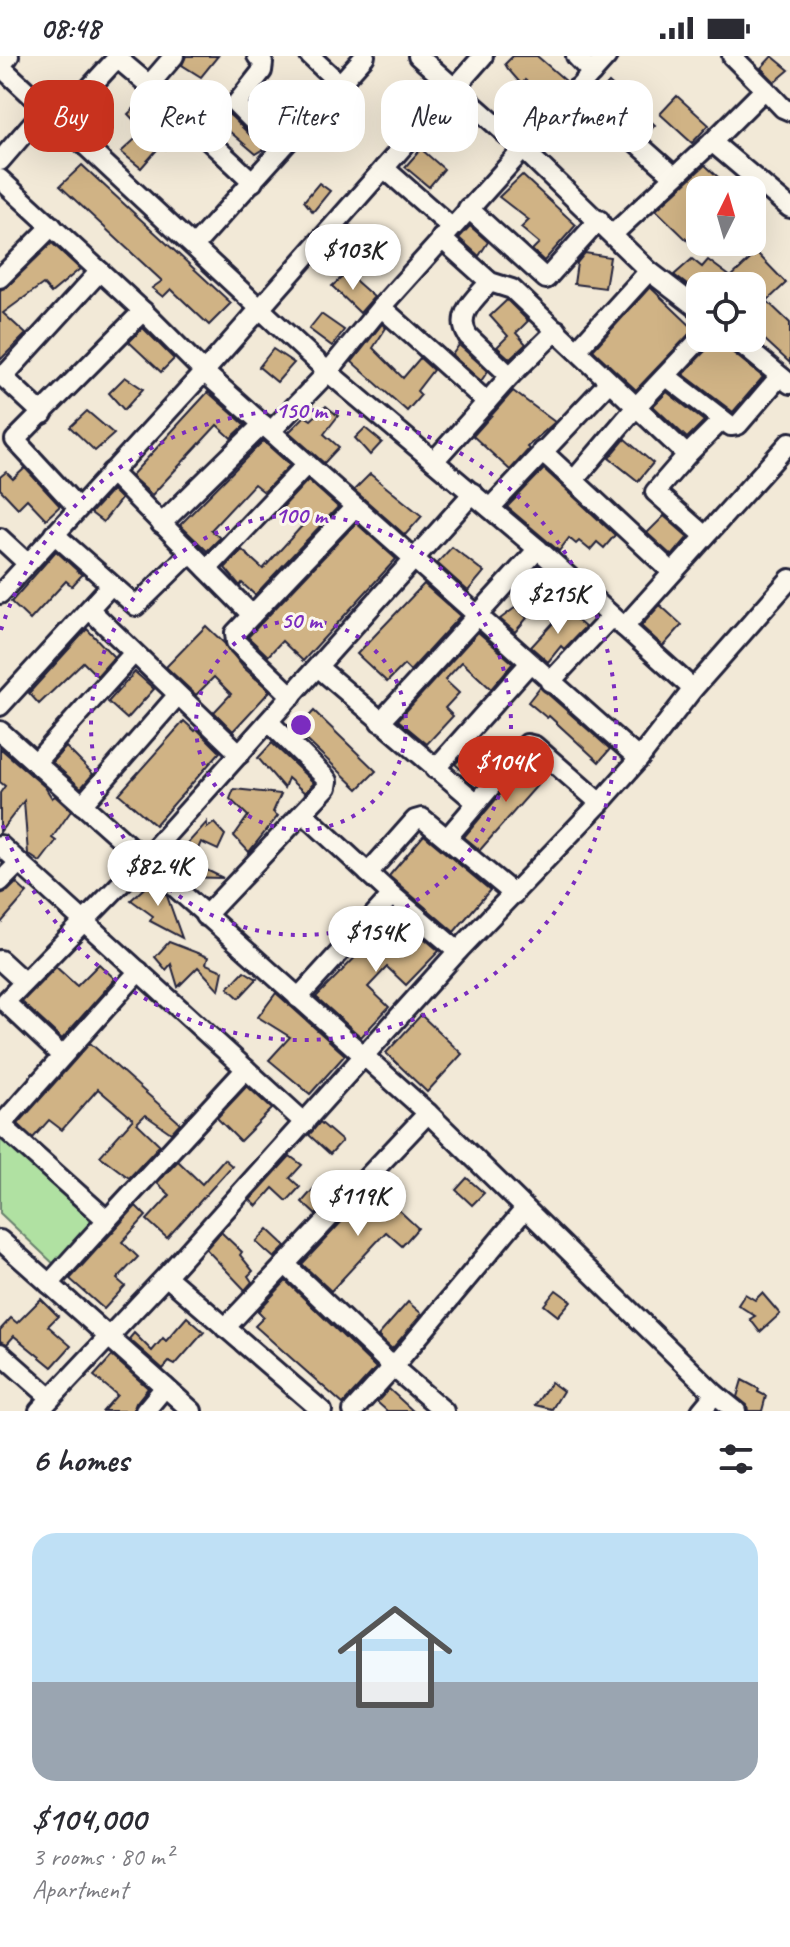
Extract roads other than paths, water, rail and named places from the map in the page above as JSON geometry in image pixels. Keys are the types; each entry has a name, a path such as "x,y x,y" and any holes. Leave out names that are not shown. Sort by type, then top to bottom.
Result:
{"street":[{"path":"9,56 0,66 24,89"},
{"path":"153,80 174,56"},
{"path":"254,80 262,71 263,63 257,56"},
{"path":"310,56 336,80"},
{"path":"344,80 365,56"},
{"path":"418,56 444,80"},
{"path":"462,80 483,56"},
{"path":"576,56 592,73"},
{"path":"585,80 607,56"},
{"path":"732,56 783,108 790,111"},
{"path":"92,80 118,57 143,80"},
{"path":"248,87 236,104 248,116"},
{"path":"613,234 765,89"},
{"path":"478,110 494,124"},
{"path":"0,161 24,140"},
{"path":"712,142 790,208"},
{"path":"92,152 328,372 538,549 693,689"},
{"path":"221,152 253,182"},
{"path":"194,246 278,152"},
{"path":"0,594 204,372 398,152"},
{"path":"161,524 328,372 381,307 518,152"},
{"path":"526,152 649,271 686,299"},
{"path":"647,152 674,176"},
{"path":"384,168 490,282 512,289 687,455"},
{"path":"0,179 204,372 639,759"},
{"path":"468,208 546,279"},
{"path":"525,301 599,220"},
{"path":"0,278 52,226"},
{"path":"43,414 2,376 100,271"},
{"path":"577,350 649,271"},
{"path":"490,282 464,313 463,329 510,376"},
{"path":"381,307 487,402"},
{"path":"78,508 8,435 43,414 143,311"},
{"path":"434,461 510,376 557,330"},
{"path":"574,480 688,352"},
{"path":"666,376 727,426 738,425 785,380 751,352"},
{"path":"490,508 609,382"},
{"path":"705,536 655,492 721,421"},
{"path":"550,682 671,571 790,442"},
{"path":"542,451 671,571"},
{"path":"207,569 307,464"},
{"path":"111,472 252,615"},
{"path":"62,1056 6,1001 143,861 473,493"},
{"path":"292,696 234,638 355,507"},
{"path":"54,534 132,604 140,604 190,553"},
{"path":"0,538 27,563"},
{"path":"380,722 538,549"},
{"path":"0,1353 45,1404 166,1276 458,951 600,803 639,759 693,689 790,579"},
{"path":"0,706 111,585"},
{"path":"90,610 240,754"},
{"path":"35,763 133,654"},
{"path":"435,769 529,664"},
{"path":"319,668 477,803"},
{"path":"82,805 177,696"},
{"path":"205,916 327,787 328,781 269,722"},
{"path":"0,731 428,1113 736,1411"},
{"path":"448,837 523,747 530,743 600,803"},
{"path":"303,813 458,951"},
{"path":"368,873 419,817 425,818 514,894"},
{"path":"0,845 305,1123"},
{"path":"0,882 19,863"},
{"path":"298,998 392,895"},
{"path":"0,960 24,982"},
{"path":"107,1220 1,1124 139,971"},
{"path":"49,1284 246,1069"},
{"path":"225,1328 428,1113"},
{"path":"353,1411 525,1209"},
{"path":"0,1240 192,1411"},
{"path":"285,1264 444,1411"},
{"path":"166,1276 322,1411"},
{"path":"145,1411 165,1387"},
{"path":"701,1411 715,1394"}]}
